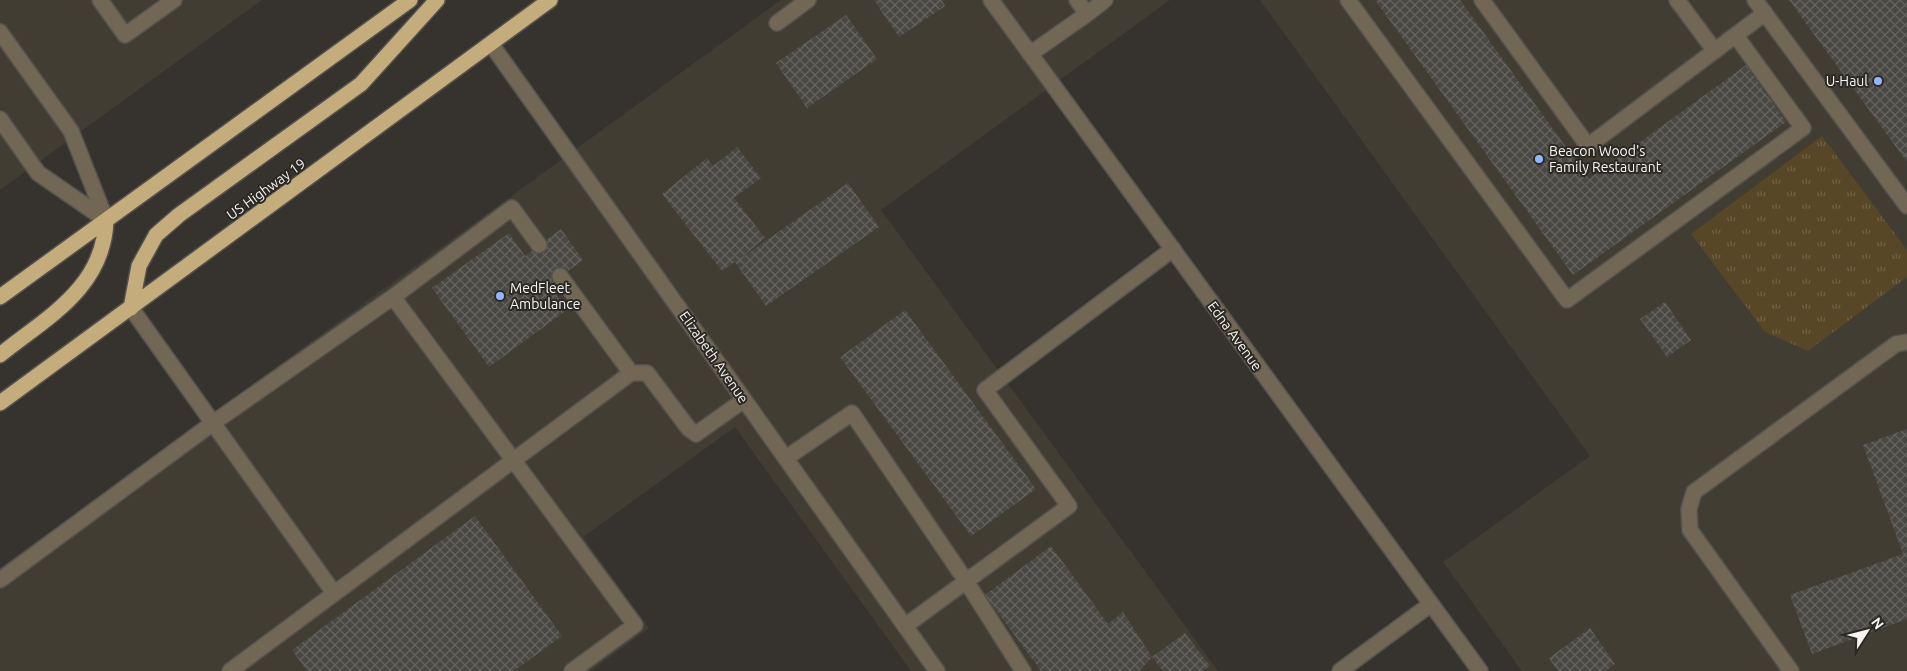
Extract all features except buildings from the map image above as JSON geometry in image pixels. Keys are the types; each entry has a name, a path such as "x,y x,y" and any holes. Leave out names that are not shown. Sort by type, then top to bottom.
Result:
{"highway":[{"path":"0,297 410,0"},
{"path":"131,308 139,266 156,236 179,215 361,84 437,0"},
{"name":"US Highway 19","path":"0,404 550,0"},
{"path":"0,355 78,292 92,274 106,242 106,220"}],"street":[{"path":"100,0 125,35 174,0"},
{"path":"777,23 808,0"},
{"name":"Edna Avenue","path":"991,0 1480,671"},
{"path":"1077,0 1087,14"},
{"path":"1030,54 1105,0"},
{"path":"1348,0 1567,300 1803,128 1736,36"},
{"path":"1482,0 1588,146 1765,13"},
{"path":"1677,0 1715,50"},
{"path":"1755,0 1907,206"},
{"path":"0,32 71,131 106,220"},
{"name":"Elizabeth Avenue","path":"491,44 937,671"},
{"path":"0,119 38,173 106,220"},
{"path":"0,580 213,423 393,297 512,208 539,245"},
{"path":"905,626 1069,506 985,390 1173,249"},
{"path":"560,276 631,373"},
{"path":"393,297 635,625 572,671"},
{"path":"131,308 334,593"},
{"path":"1791,671 1690,530 1689,510 1694,492 1896,344 1907,342"},
{"path":"230,671 631,373 647,373 689,429 696,434 744,400"},
{"path":"786,458 852,413 966,581 1023,671"},
{"path":"1340,671 1431,604"}],"shaded area":[{"path":"0,0 262,0 0,190"},
{"path":"781,0 1170,0 881,210 1218,671 911,671 735,427 583,537 649,628 591,671 0,671 0,568"},
{"path":"1260,0 1907,0 1907,671 1522,671 1443,562 1590,456"}],"green space":[{"path":"1822,136 1907,250 1907,277 1808,351 1765,332 1691,234"}],"place":[{"name":"U-Haul","path":"1878,81"},
{"name":"Beacon Wood's Family Restaurant","path":"1539,159"},
{"name":"MedFleet Ambulance","path":"500,296"}]}
